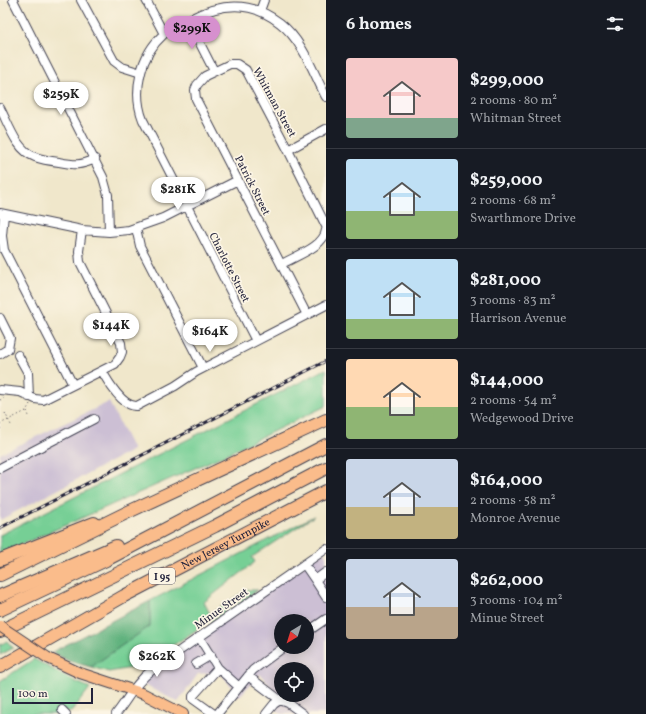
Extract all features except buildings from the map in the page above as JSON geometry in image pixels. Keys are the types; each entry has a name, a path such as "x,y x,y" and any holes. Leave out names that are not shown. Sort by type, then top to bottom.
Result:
{"highway":[{"path":"0,575 326,420"},
{"path":"0,610 106,560 326,445"},
{"name":"New Jersey Turnpike","path":"0,631 208,529 326,468"},
{"name":"New Jersey Turnpike","path":"0,668 124,596 326,491"},
{"path":"0,560 88,524 126,514"},
{"path":"0,596 130,540 153,535"}],"main road":[{"path":"0,626 48,658 80,673 155,698 182,714"}],"street":[{"path":"13,0 104,176 108,189 109,232"},
{"path":"81,0 111,58 122,67 141,73"},
{"path":"146,0 164,34"},
{"path":"211,0 215,8"},
{"path":"260,11 264,0"},
{"name":"Charlotte Street","path":"256,341 141,114 138,94 141,73 150,50 164,34 207,10 237,6 260,11 281,23 299,44 326,97"},
{"path":"188,20 214,71"},
{"name":"Whitman Street","path":"214,71 233,64 240,65 246,70 326,226"},
{"name":"Patrick Street","path":"214,71 199,81 195,90 196,96 307,315"},
{"path":"0,108 20,146 30,155 41,159 77,166 95,159"},
{"path":"288,150 326,129"},
{"path":"73,385 4,250 2,236 2,214 82,230 109,232 136,228 158,220 238,180"},
{"path":"136,228 138,240 142,250 203,368"},
{"path":"0,390 20,392 31,398 43,400 102,371 117,362 120,357 122,349 118,336 82,266 79,251 82,230"},
{"path":"282,264 318,244 324,238 326,230"},
{"path":"102,371 118,394 128,404 134,406 171,389 187,377 203,368 326,305"},
{"path":"0,318 10,338 8,349 0,354"},
{"path":"18,355 28,373 31,398"},
{"path":"0,468 94,419"},
{"name":"Minue Street","path":"116,714 141,679 150,671 326,549"},
{"path":"304,564 326,597"},
{"path":"315,580 326,572"},
{"path":"314,627 326,619"},
{"path":"200,637 218,668 239,687"},
{"path":"218,668 193,696 193,699 214,714 218,713 253,670 275,654"},
{"path":"196,664 211,655"},
{"path":"248,676 274,696"},
{"path":"266,714 277,702"},
{"path":"285,702 303,714"}],"path":[{"path":"0,400 4,398"},
{"path":"0,424 26,410 31,398"},
{"path":"26,410 29,416"},
{"path":"5,413 11,425"}],"shaded area":[{"path":"109,402 133,450 0,520 0,454"},
{"path":"324,552 326,556 326,714 282,714 272,706 275,702 314,702 314,662 274,662 274,691 260,674 239,697 220,672 198,674 178,702 136,681"}],"green space":[{"path":"326,369 326,406 220,457 0,554 0,535"},
{"path":"314,516 252,557 255,562 204,602 210,614 246,590 258,590 141,666 109,672 91,667 150,626 150,601"},
{"path":"150,601 150,626 91,667 69,661 52,652"},
{"path":"7,641 13,648 0,655 0,645"},
{"path":"34,659 90,688 71,712 60,710 56,714 0,714 0,681"}],"railway":[{"path":"0,528 326,361"}]}
